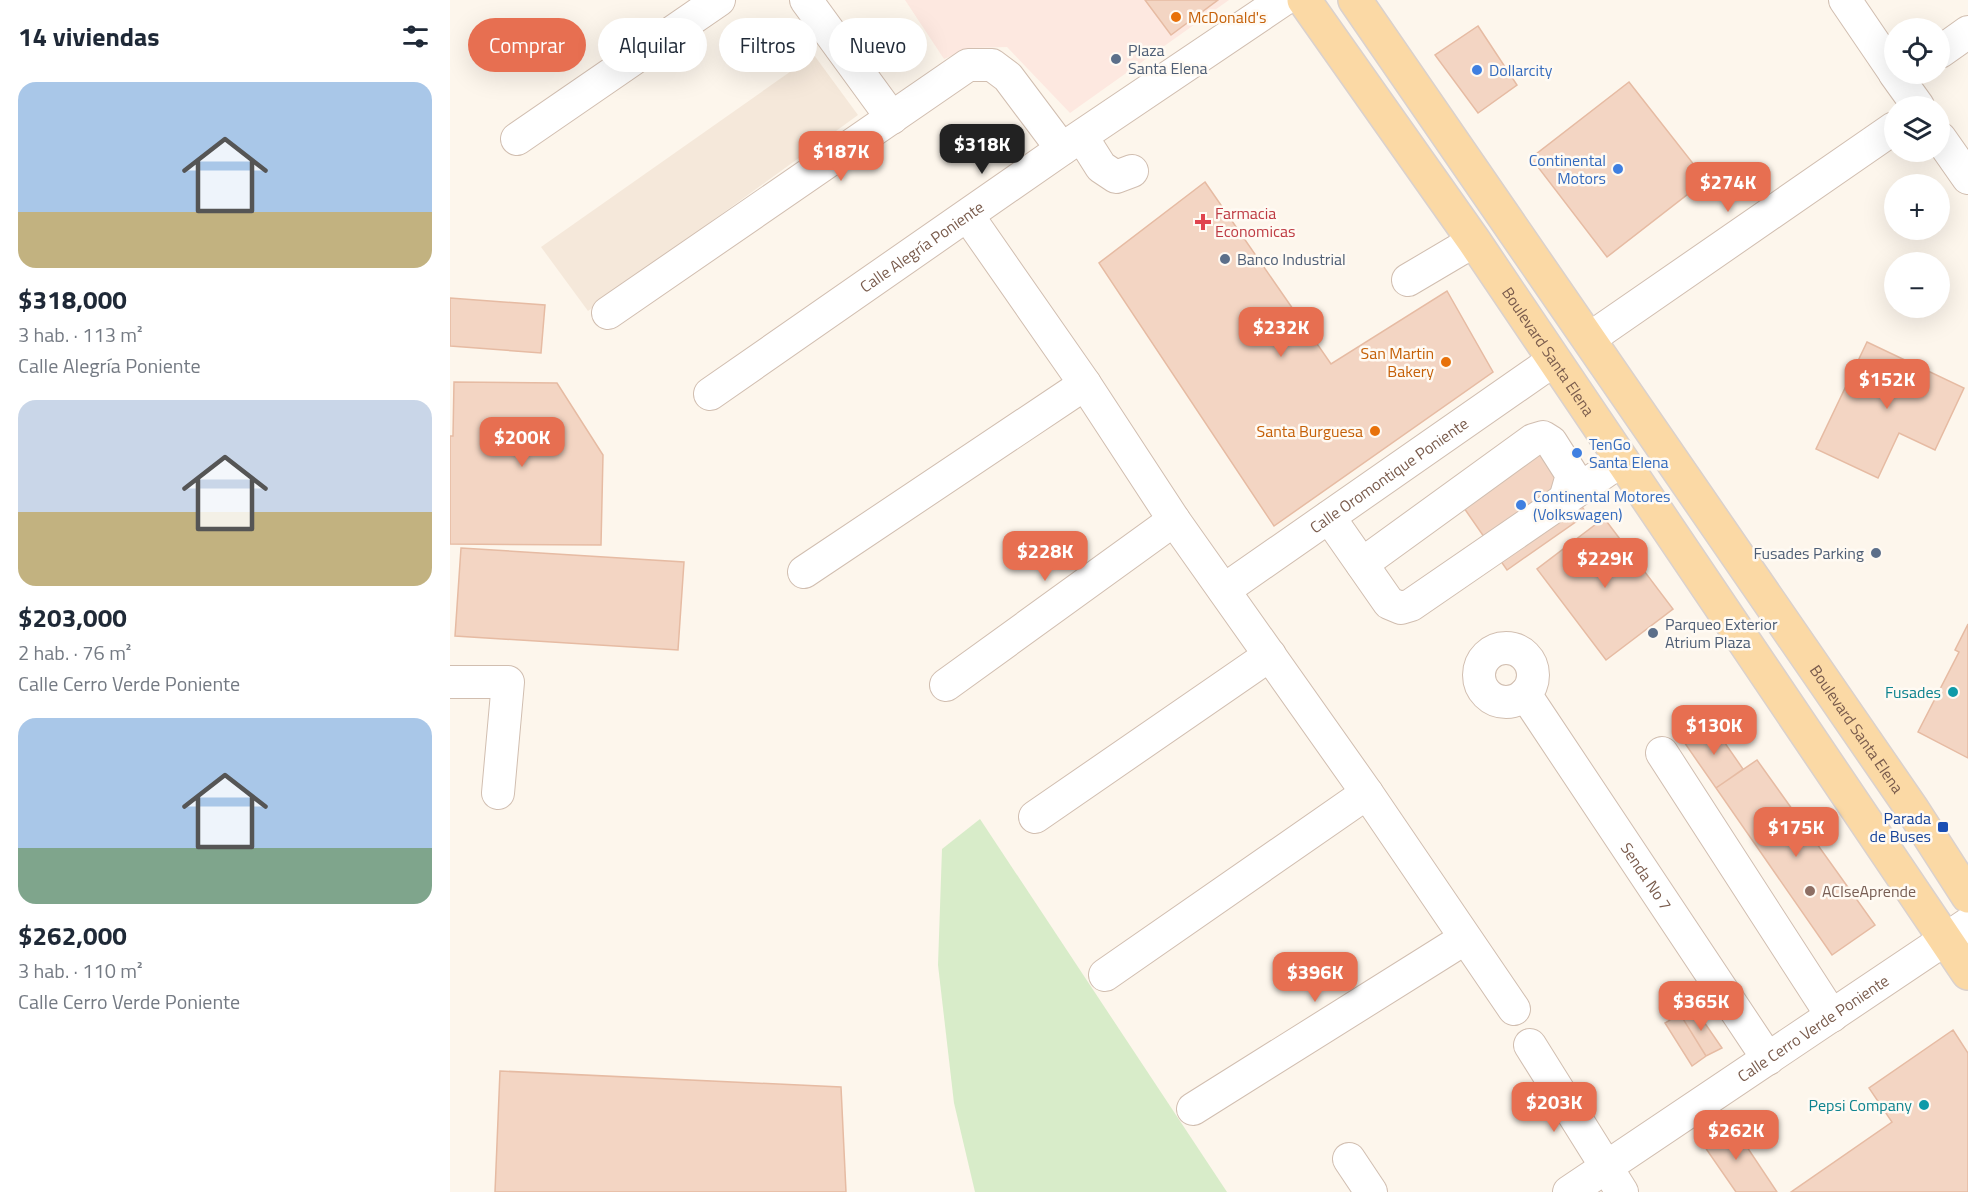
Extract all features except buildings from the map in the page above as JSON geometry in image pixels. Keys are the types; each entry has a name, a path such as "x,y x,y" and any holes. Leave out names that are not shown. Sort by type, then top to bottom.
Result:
{"main road":[{"name":"Boulevard Santa Elena","path":"1304,0 1474,241 1622,460 1957,932 1968,973"},
{"path":"1336,0 1392,77 1413,84"},
{"name":"Boulevard Santa Elena","path":"1355,0 1912,809 1968,896"}],"street":[{"path":"518,139 719,0"},
{"path":"806,0 892,118"},
{"name":"Calle Alegría Poniente","path":"710,394 1283,0"},
{"path":"1845,0 1884,53"},
{"path":"1950,45 1968,32"},
{"path":"608,313 968,65 992,65 1008,77 1072,143 1116,177 1132,171"},
{"path":"1590,339 1884,135"},
{"path":"1950,152 1968,178"},
{"path":"968,216 1085,384 1174,519 1514,1009"},
{"path":"1408,280 1474,241"},
{"name":"Calle Oromontique Poniente","path":"1224,590 1554,360"},
{"path":"804,572 1085,384"},
{"path":"1362,564 1533,440 1543,437 1551,442 1572,475 1564,503"},
{"path":"1329,518 1389,603 1401,608 1411,606 1564,503 1622,460"},
{"path":"946,685 1174,519"},
{"path":"1035,817 1270,655"},
{"path":"450,682 508,682 498,793"},
{"name":"Senda No 7","path":"1525,694 1767,1059"},
{"path":"1662,753 1832,1016"},
{"path":"1105,975 1367,794"},
{"name":"Calle Cerro Verde Poniente","path":"1569,1192 1613,1180 1767,1059 1957,932"},
{"path":"1193,1109 1464,939"},
{"path":"1530,1045 1613,1180"},
{"path":"1349,1159 1371,1192"}],"shaded area":[{"name":"Plaza Santa Elena","path":"905,0 1229,0 1070,113 1007,47 970,48 944,59 927,33 927,18 917,18"},
{"path":"817,59 858,115 588,311 541,247 790,72 817,72"}],"green space":[{"path":"980,819 1227,1192 975,1192 954,1103 938,965 942,849"}],"place":[{"name":"McDonald's","path":"1176,17"},
{"name":"Plaza Santa Elena","path":"1116,59"},
{"name":"Dollarcity","path":"1477,70"},
{"name":"Continental Motors","path":"1618,169"},
{"name":"Farmacia Economicas","path":"1203,222"},
{"name":"Banco Industrial","path":"1225,259"},
{"name":"San Martin Bakery","path":"1446,362"},
{"name":"Santa Burguesa","path":"1375,431"},
{"name":"TenGo Santa Elena","path":"1577,453"},
{"name":"Continental Motores (Volkswagen)","path":"1521,505"},
{"name":"Fusades Parking","path":"1876,553"},
{"name":"Parqueo Exterior Atrium Plaza","path":"1653,633"},
{"name":"Fusades","path":"1953,692"},
{"name":"Parada de Buses","path":"1943,827"},
{"name":"ACIseAprende","path":"1810,891"},
{"name":"Pepsi Company","path":"1924,1105"}]}
